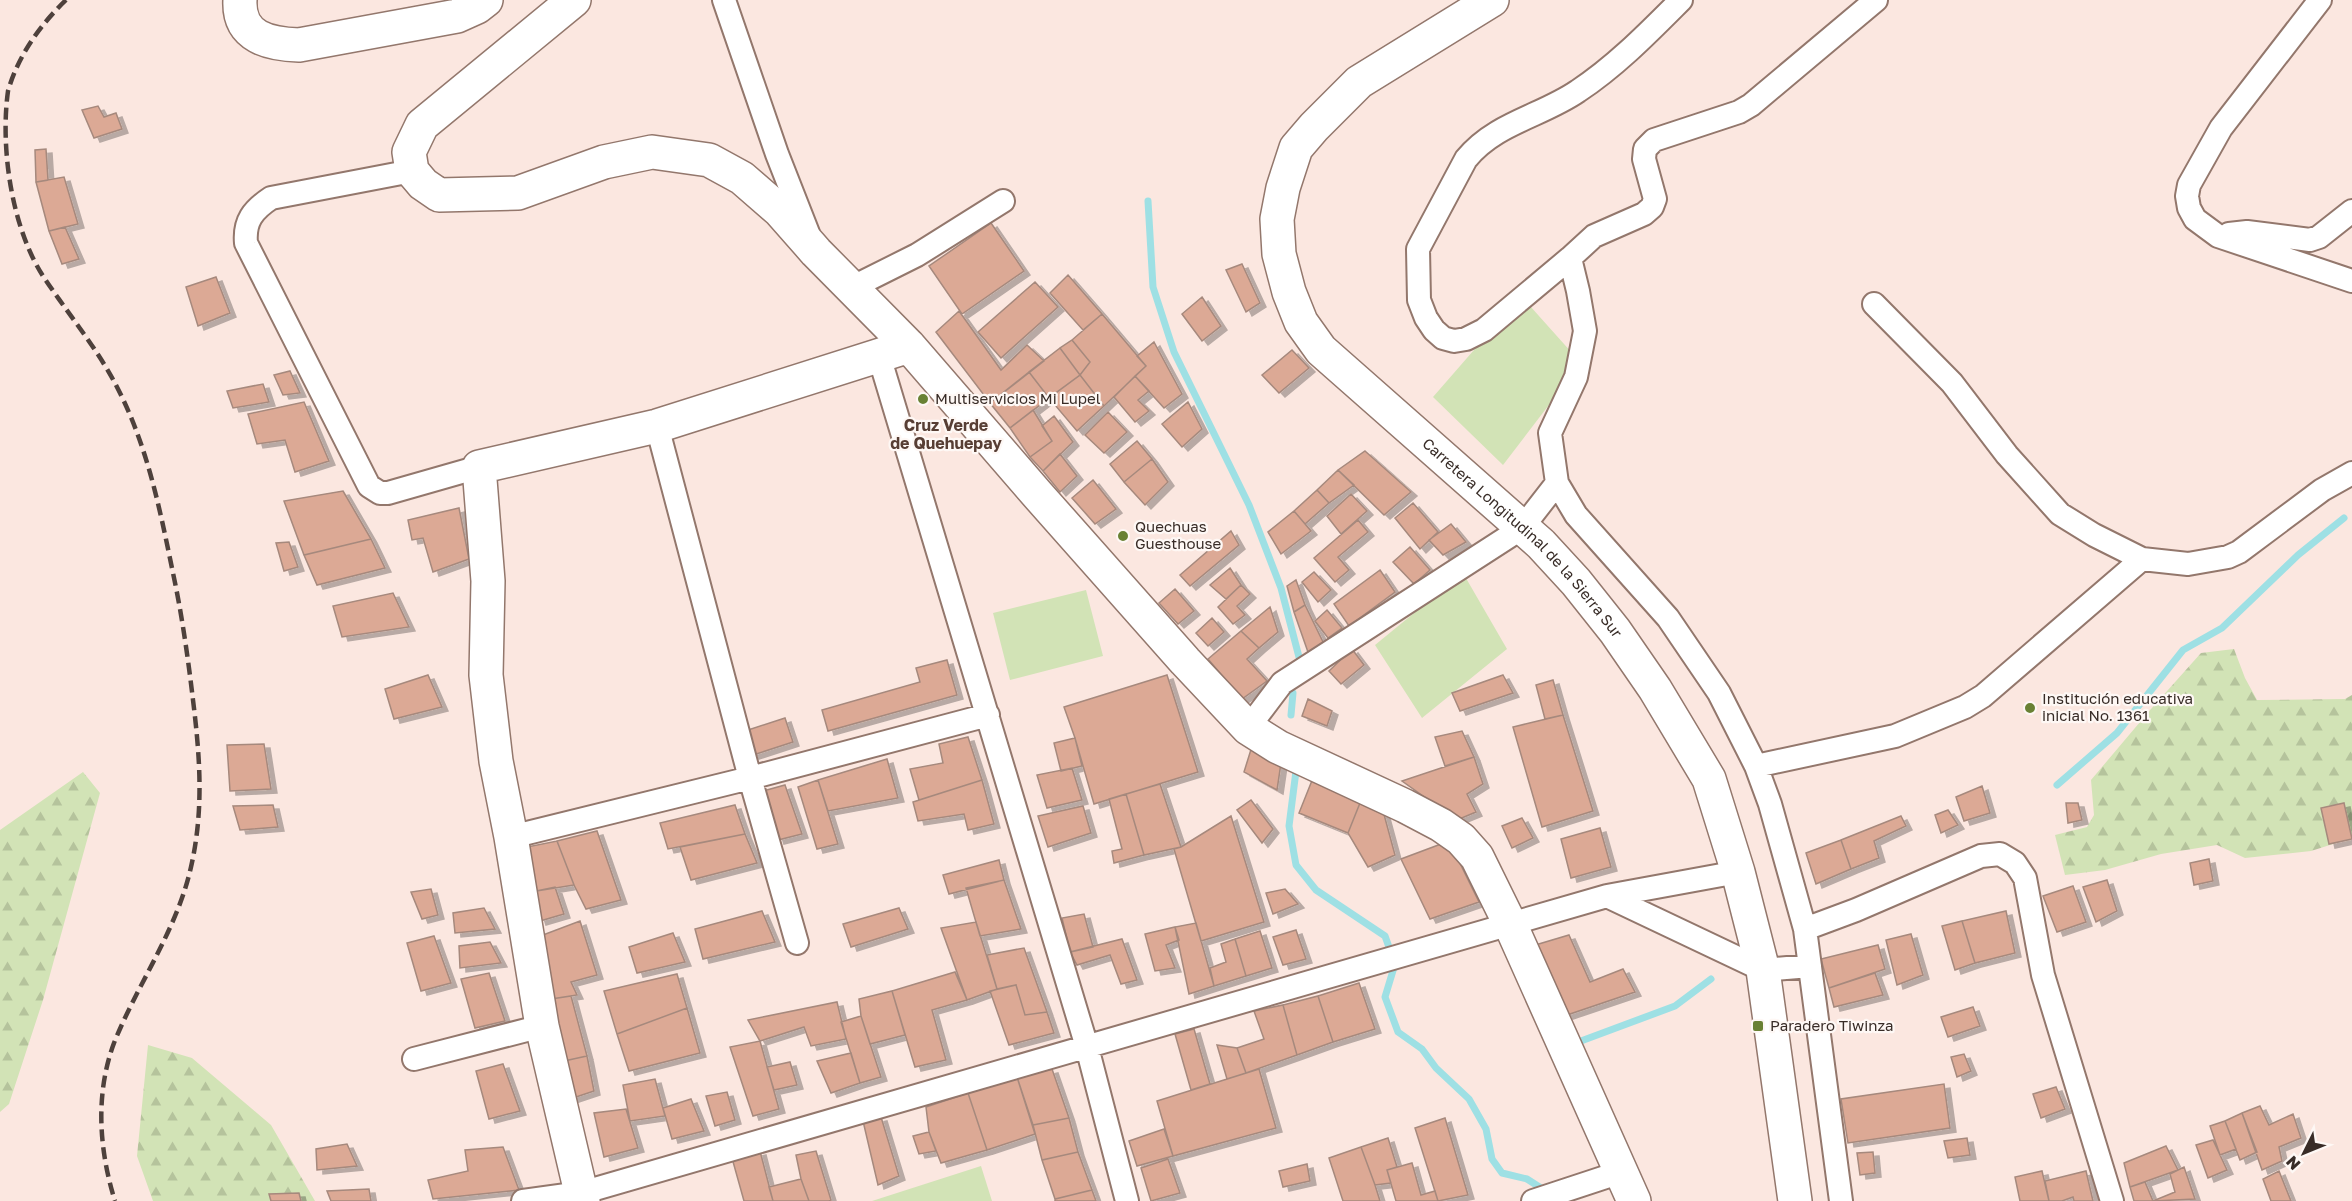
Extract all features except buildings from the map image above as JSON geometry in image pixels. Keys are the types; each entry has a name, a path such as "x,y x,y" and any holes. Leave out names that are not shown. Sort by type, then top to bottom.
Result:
{"main road":[{"path":"240,0 244,24 259,37 276,44 299,45 457,16 486,0"},
{"path":"574,0 422,125 409,152 412,171 423,184 439,195 518,193 604,162 652,152 708,160 742,178 780,211 851,288 894,351 1036,494 1248,728 1278,747 1406,806 1441,825 1461,839 1477,857 1511,926 1634,1201"},
{"name":"Carretera Longitudinal de la Sierra Sur","path":"1492,0 1359,82 1296,148 1283,188 1277,219 1279,254 1289,292 1301,321 1321,350 1541,544 1615,631 1674,719 1709,779 1738,872 1763,970 1795,1201"},
{"path":"582,1197 542,1026 496,761 486,675 488,581 479,467 657,426 894,351"}],"street":[{"path":"724,0 777,154 816,252"},
{"path":"1681,0 1646,36 1579,91 1507,126 1473,151 1466,159 1418,249 1419,300 1426,318 1443,338 1454,341 1467,339 1484,330 1594,236 1644,214 1652,207 1655,199 1644,159 1646,149 1654,140 1739,112 1751,105 1876,0"},
{"path":"2320,0 2221,128 2189,185 2187,196 2189,208 2195,219 2218,236 2352,281"},
{"path":"412,171 271,198 249,217 245,231 246,243 369,486 380,493 388,493 479,467"},
{"path":"851,288 917,255 1003,201"},
{"path":"2218,236 2239,231 2310,240 2319,237 2352,211"},
{"path":"1570,258 1585,331 1576,376 1550,433 1557,483 1576,515 1668,618 1719,693 1756,766 1770,804 1805,929 1841,1201"},
{"path":"1874,304 1952,383 2007,456 2060,514 2094,536 2142,559 2188,564 2228,557 2239,552 2322,490 2352,473"},
{"path":"894,351 988,715 1087,1047 1127,1201"},
{"path":"657,426 750,778 797,943"},
{"path":"1248,728 1282,683 1522,528 1557,483"},
{"path":"1756,766 1895,736 1965,707 1983,696 2142,559"},
{"path":"511,837 750,778 988,715"},
{"path":"1805,929 1856,910 1981,856 2000,854 2015,862 2025,878 2043,975 2112,1201"},
{"path":"523,1201 582,1197 1087,1047 1606,897 1738,872"},
{"path":"1606,897 1763,970 1810,966"},
{"path":"414,1059 542,1026"},
{"path":"1541,1198 1621,1172"}],"green space":[{"path":"1521,296 1581,363 1503,465 1433,397"},
{"path":"1463,573 1507,649 1422,718 1375,645"},
{"path":"1086,590 1103,656 1010,680 993,613"},
{"path":"2234,649 2245,678 2257,700 2345,699 2352,695 2352,838 2311,851 2245,858 2217,845 2161,854 2105,870 2065,875 2055,835 2087,827 2094,815 2091,780 2201,653"},
{"path":"83,772 100,793 43,1000 9,1104 0,1112 0,830"},
{"path":"148,1045 192,1058 271,1125 315,1201 153,1201 137,1156"},
{"path":"981,1166 992,1201 872,1201"}],"waterway":[{"path":"1148,201 1153,287 1174,352 1249,505 1281,588 1299,657"},
{"path":"2057,785 2117,733 2183,650 2222,628 2298,555 2344,518"},
{"path":"1291,715 1293,693"},
{"path":"1296,771 1289,826 1296,865 1316,890 1385,936 1395,964 1385,997 1398,1032 1422,1049 1436,1068 1469,1099 1486,1129 1492,1159 1502,1173 1527,1179 1541,1188 1542,1195"},
{"path":"1581,1041 1675,1006 1711,979"}],"railway":[{"path":"66,0 31,42 12,78 8,91 6,138 11,187 16,212 32,257 110,374 128,411 145,457 158,503 179,605 191,684 200,784 198,825 185,890 167,935 114,1043 108,1062 101,1122 105,1162 115,1201"}],"place":[{"name":"Multiservicios Mi Lupel","path":"923,399"},
{"name":"Quechuas Guesthouse","path":"1123,536"},
{"name":"Institución educativa inicial No. 1361","path":"2030,708"},
{"name":"Paradero Tiwinza","path":"1758,1026"}],"district":[{"name":"Cruz Verde de Quehuepay","path":"946,434"}]}
